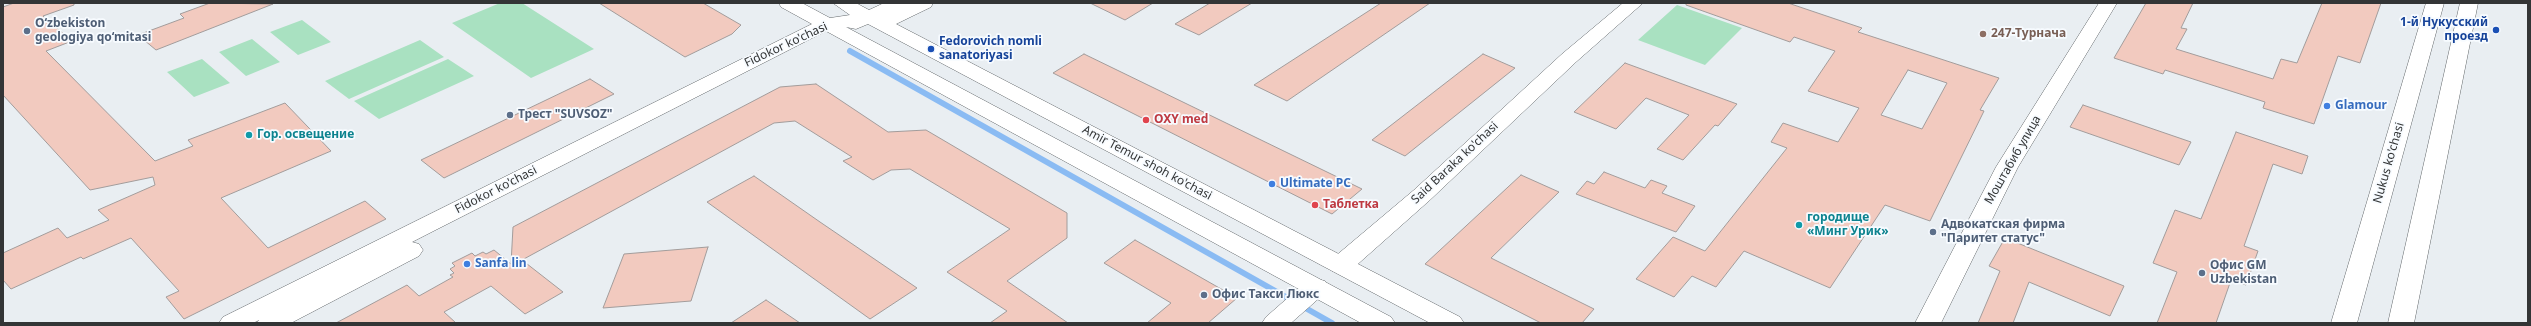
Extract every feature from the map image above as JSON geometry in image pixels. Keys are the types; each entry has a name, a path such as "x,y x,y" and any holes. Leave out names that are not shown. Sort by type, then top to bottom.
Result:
{"main road":[{"path":"788,3 1382,323"},
{"name":"Amir Temur shoh ko'chasi","path":"842,3 1451,323"},
{"path":"876,20 899,3"},
{"path":"832,27 876,20 924,3"},
{"name":"Said Baraka ko'chasi","path":"1275,323 1422,195 1569,58 1634,3"},
{"name":"Моштабиб улица","path":"1928,323 2007,167 2108,3"},
{"name":"Nukus ko'chasi","path":"2344,323 2435,3"},
{"path":"2401,323 2469,3"},
{"name":"Fidokor ko'chasi","path":"232,323 832,27"},
{"name":"Fidokor ko'chasi","path":"270,323 783,55 832,27"}],"green space":[{"path":"500,3 522,3 594,49 531,78 452,23"},
{"path":"1677,5 1742,28 1705,65 1638,40"},
{"path":"302,20 331,42 298,55 270,32"},
{"path":"252,39 280,62 246,76 219,52"},
{"path":"420,40 444,57 349,99 325,81"},
{"path":"202,59 230,83 194,97 167,72"},
{"path":"448,59 474,76 379,119 354,101"}],"building":[{"path":"14,3 74,3 74,5 43,16 72,41 46,51 155,161 193,146 188,140 285,103 331,151 221,198 268,248 365,201 386,219 184,319 166,297 179,291 131,238 83,259 81,257 11,289 3,280 3,253 58,228 67,238 109,220 98,210 155,185 153,177 90,190 3,95 3,7"},
{"path":"210,3 273,4 156,50 138,35 184,18 180,14"},
{"path":"599,3 703,3 741,25 732,34 685,57"},
{"path":"1090,3 1153,3 1125,20"},
{"path":"1210,3 1252,3 1199,35 1175,24"},
{"path":"1381,3 1430,3 1287,101 1254,85"},
{"path":"1686,3 1788,3 1862,28 1858,32 1999,78 1980,110 1984,111 1930,221 1885,205 1830,288 1744,251 1716,287 1692,276 1674,297 1636,279 1673,237 1705,251 1787,148 1771,142 1783,123 1838,142 1859,108 1808,91 1835,51 1794,37 1790,42 1686,5","holes":["1908,70 1947,83 1922,129 1881,115"]},
{"path":"2146,3 2193,3 2181,28 2187,29 2176,49 2273,79 2281,59 2297,63 2322,3 2381,3 2360,63 2338,56 2314,124 2263,108 2265,102 2165,70 2163,74 2114,58"},
{"path":"1084,54 1362,189 1332,214 1053,73"},
{"path":"1483,54 1515,68 1405,156 1372,140"},
{"path":"1625,63 1737,104 1718,126 1715,125 1683,160 1657,149 1689,115 1646,98 1616,129 1574,112"},
{"name":"Трест \"SUVSOZ\"","path":"590,79 614,94 444,178 421,160"},
{"path":"816,84 888,132 926,130 1067,213 1067,238 1007,281 1068,323 990,323 1007,311 947,272 1010,229 910,169 891,170 873,180 843,161 852,157 795,121 774,123 522,260 563,292 525,314 491,286 444,312 456,323 336,323 407,285 419,296 453,277 450,275 454,273 450,269 455,266 452,263 472,253 475,256 483,252 486,254 494,250 511,264 513,227 780,87"},
{"path":"2083,105 2191,142 2179,165 2070,127"},
{"path":"2236,132 2308,156 2302,174 2273,164 2244,246 2258,251 2246,285 2231,280 2216,323 2157,323 2177,272 2153,263 2175,210 2201,219"},
{"path":"1604,172 1645,188 1651,180 1667,186 1662,193 1695,206 1676,232 1576,194 1587,181 1594,184"},
{"path":"1521,175 1559,192 1491,258 1594,309 1582,323 1541,323 1425,264"},
{"path":"754,176 917,288 870,319 707,202"},
{"path":"2005,238 2124,286 2110,316 2029,282 2013,323 1978,323 2000,271 1989,266"},
{"path":"1135,240 1237,298 1208,323 1147,323 1171,303 1104,263"},
{"path":"708,247 691,301 603,308 624,254"},
{"path":"766,300 800,323 731,323"}],"waterway":[{"path":"850,51 1332,323"}],"place":[{"name":"1-й Нукусский проезд","path":"2496,30"},
{"name":"O‘zbekiston geologiya qo‘mitasi","path":"27,31"},
{"name":"247-Турнача","path":"1983,34"},
{"name":"Fedorovich nomli sanatoriyasi","path":"931,49"},
{"name":"Glamour","path":"2327,106"},
{"name":"Трест \"SUVSOZ\"","path":"510,115"},
{"name":"OXY med","path":"1146,120"},
{"name":"Гор. освещение","path":"249,135"},
{"name":"Ultimate PC","path":"1272,184"},
{"name":"Таблетка","path":"1315,205"},
{"name":"городище «Минг Урик»","path":"1799,225"},
{"name":"Адвокатская фирма \"Паритет статус\"","path":"1933,232"},
{"name":"Sanfa lin","path":"467,264"},
{"name":"Офис GM Uzbekistan","path":"2202,273"},
{"name":"Офис Такси Люкс","path":"1204,295"}]}
